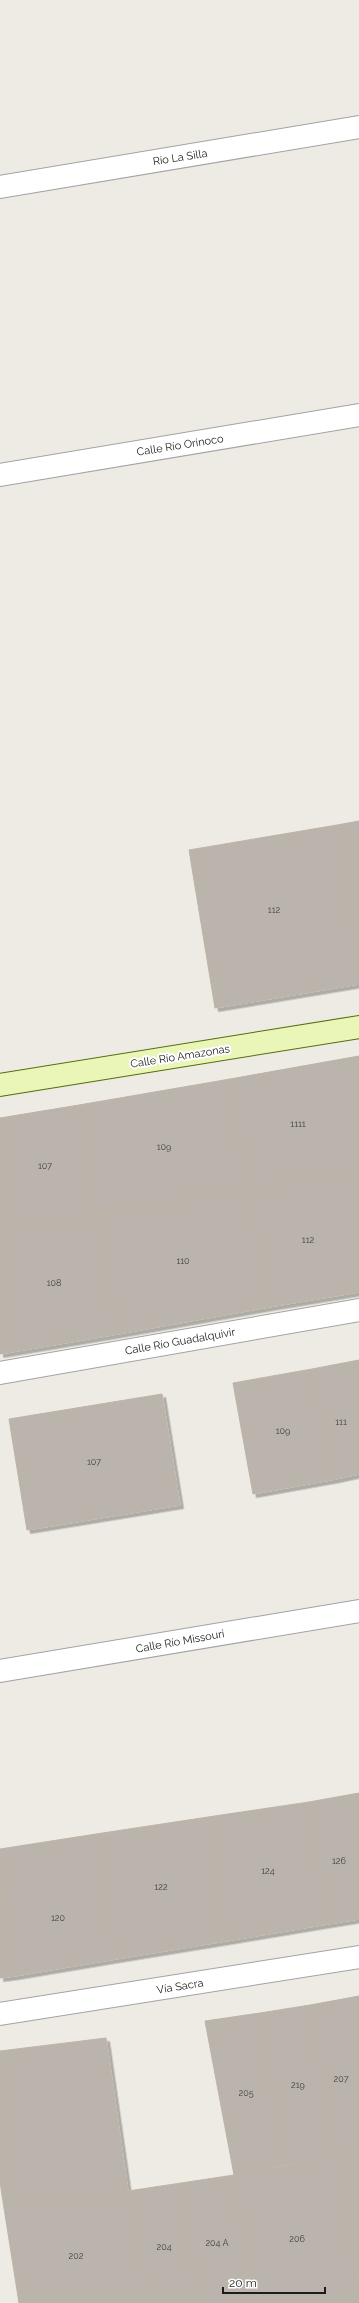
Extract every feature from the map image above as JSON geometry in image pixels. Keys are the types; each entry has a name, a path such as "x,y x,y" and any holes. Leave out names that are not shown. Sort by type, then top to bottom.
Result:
{"street":[{"name":"Río La Silla","path":"0,187 359,127"},
{"name":"Calle Río Orinoco","path":"0,475 359,415"},
{"name":"Calle Río Amazonas","path":"0,1085 359,1027"},
{"name":"Calle Río Guadalquivir","path":"0,1373 359,1310"},
{"name":"Calle Río Missouri","path":"0,1671 359,1611"},
{"name":"Vía Sacra","path":"0,2014 359,1957"}],"building":[{"path":"359,821 359,969 337,825"},
{"path":"337,825 359,969 359,984 215,1008 189,850"},
{"path":"359,1056 359,1170 248,1189 230,1079"},
{"path":"230,1079 248,1189 97,1215 79,1105"},
{"path":"79,1105 97,1215 0,1232 0,1118"},
{"path":"359,1170 359,1292 269,1307 248,1189"},
{"path":"248,1189 269,1307 118,1334 97,1215"},
{"path":"97,1215 118,1334 0,1354 0,1232"},
{"path":"359,1360 359,1474 336,1479 312,1369"},
{"path":"312,1369 336,1479 253,1494 233,1383"},
{"path":"162,1394 180,1505 27,1530 9,1419"},
{"path":"359,1793 359,1919 328,1924 309,1802"},
{"path":"309,1802 328,1924 226,1941 208,1817"},
{"path":"208,1817 226,1941 116,1959 96,1834"},
{"path":"96,1834 116,1959 15,1976 0,1877 0,1849"},
{"path":"0,1877 15,1976 0,1978"},
{"path":"359,1996 359,2153 337,2157 310,2005"},
{"path":"310,2005 337,2157 284,2165 260,2013"},
{"path":"260,2013 284,2165 234,2175 205,2021"},
{"path":"106,2038 128,2191 4,2208 0,2182 0,2051"},
{"path":"359,2153 359,2302 337,2157"},
{"path":"337,2157 359,2303 255,2303 234,2175"},
{"path":"234,2175 255,2303 198,2303 181,2183"},
{"path":"181,2183 198,2303 150,2303 128,2191"},
{"path":"128,2191 150,2303 19,2303 4,2208"}]}
